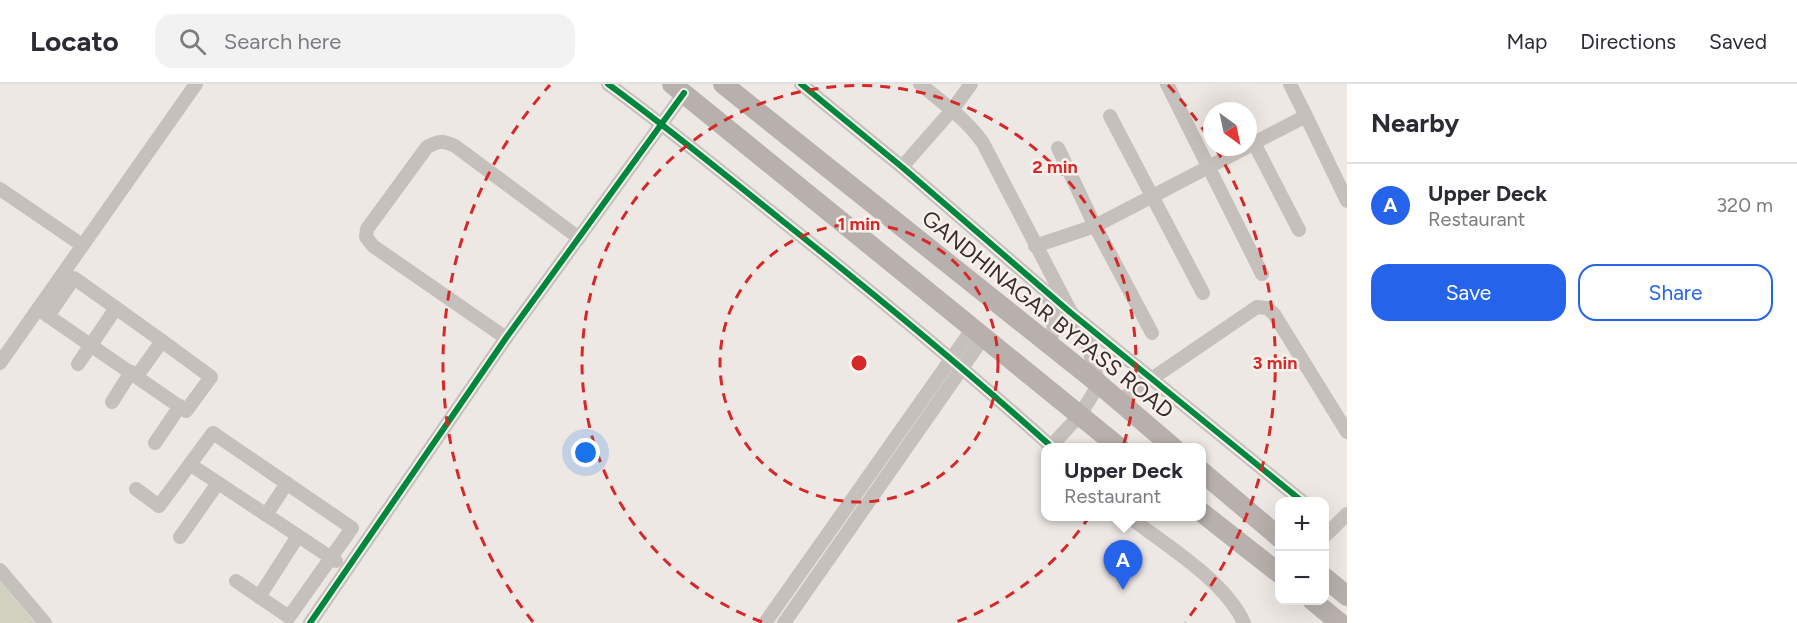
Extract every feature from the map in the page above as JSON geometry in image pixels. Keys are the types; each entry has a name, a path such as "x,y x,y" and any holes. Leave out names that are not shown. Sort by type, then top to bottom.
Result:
{"main road":[{"name":"GANDHINAGAR BYPASS ROAD","path":"723,84 1099,384 1169,443"},
{"path":"678,89 1115,443"},
{"path":"1206,475 1275,534"},
{"path":"1206,516 1275,570"},
{"path":"1329,576 1347,578"},
{"path":"1329,580 1347,596"},
{"path":"1318,605 1337,622"}],"street":[{"path":"43,312 82,245 196,84"},
{"path":"608,84 662,123 957,363 1047,443"},
{"path":"801,84 902,166 1071,313 1298,497"},
{"path":"815,84 820,99"},
{"path":"920,84 974,130 983,142 1087,343 1099,384 1080,415 1056,443"},
{"path":"902,166 952,110 971,84"},
{"path":"1168,84 1262,274"},
{"path":"1290,84 1347,201"},
{"path":"310,623 506,338 662,123 678,89"},
{"path":"1110,116 1203,293"},
{"path":"1257,141 1306,116"},
{"path":"506,338 373,246 366,237 368,229 427,147 437,141 455,146 579,238"},
{"path":"1058,148 1095,226 1152,333"},
{"path":"1035,246 1095,226 1230,156"},
{"path":"1256,156 1299,231"},
{"path":"0,189 82,245"},
{"path":"0,363 43,312 74,278 211,377 186,411 43,312"},
{"path":"1044,288 1054,310 1054,332 1049,344"},
{"path":"1119,401 1257,307 1267,308 1274,314 1347,432"},
{"path":"78,364 116,308"},
{"path":"765,623 978,334"},
{"path":"112,402 162,340"},
{"path":"784,623 957,363"},
{"path":"155,443 180,406"},
{"path":"136,489 159,506 213,433 352,528 289,616 236,581"},
{"path":"190,465 348,569"},
{"path":"180,537 218,483"},
{"path":"266,515 287,483"},
{"path":"1329,527 1347,514"},
{"path":"1134,521 1209,579 1228,597 1244,623"},
{"path":"259,597 298,536"},
{"path":"0,570 45,623"}],"green space":[{"path":"0,581 35,623 0,623"}],"cycle path":[{"path":"608,84 695,150 884,303 1047,443"},
{"path":"801,84 902,167 1071,313 1297,497"},
{"path":"310,623 506,338 684,93"}],"place":[{"name":"Upper Deck","path":"1123,590"}]}
